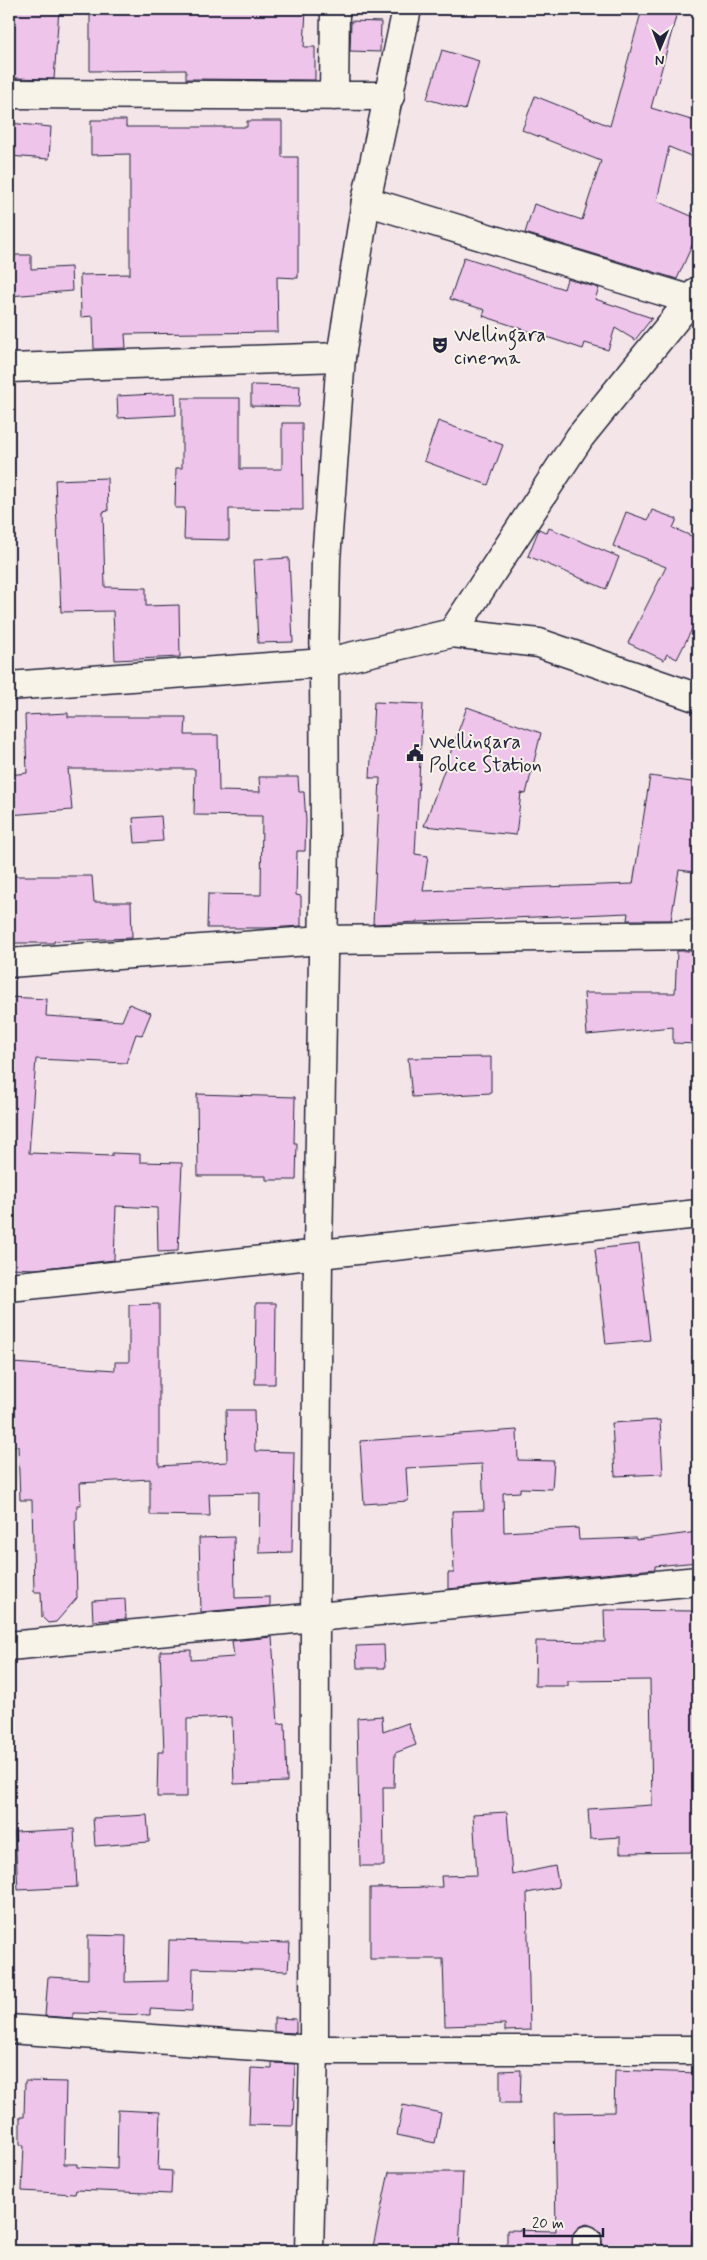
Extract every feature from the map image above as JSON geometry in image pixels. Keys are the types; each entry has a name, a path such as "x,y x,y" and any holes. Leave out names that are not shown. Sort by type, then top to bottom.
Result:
{"street":[{"path":"334,96 335,9"},
{"path":"310,2251 314,2050 315,1618 318,1254 324,940 326,560 341,357 366,201 390,96 407,9"},
{"path":"9,94 390,96"},
{"path":"366,201 696,298 580,437 452,633"},
{"path":"9,368 341,357"},
{"path":"9,686 324,663 452,633 539,642 698,698"},
{"path":"9,963 324,940 698,935"},
{"path":"9,1287 698,1214"},
{"path":"9,1646 698,1581"},
{"path":"9,2030 314,2050 698,2050"}],"building":[{"path":"13,9 59,9 54,79 13,78"},
{"path":"90,9 306,9 304,47 315,47 315,80 186,79 186,70 90,71"},
{"path":"642,9 678,9 651,108 698,122 698,159 669,147 657,201 698,219 698,232 677,279 525,233 534,204 582,220 601,161 522,130 535,96 610,126"},
{"path":"351,21 381,22 380,52 350,51"},
{"path":"442,50 479,61 465,110 427,99"},
{"path":"91,120 126,120 126,127 247,127 247,121 282,121 282,157 298,157 298,278 277,277 278,332 125,334 126,348 94,349 93,316 81,317 80,275 130,274 130,154 91,155"},
{"path":"9,123 51,127 49,159 9,156"},
{"path":"9,255 31,255 31,269 71,267 72,291 9,296"},
{"path":"464,257 564,289 567,279 599,288 595,299 652,318 635,340 615,328 608,350 585,343 583,349 483,316 485,310 450,299"},
{"path":"251,385 300,386 299,407 251,406"},
{"path":"175,393 176,415 118,418 117,396"},
{"path":"182,398 240,398 240,469 282,469 282,423 302,423 303,510 229,509 229,540 184,539 185,508 175,508 176,468 182,468"},
{"path":"438,421 503,445 488,485 424,461"},
{"path":"107,478 108,511 103,512 105,587 146,588 146,606 179,605 180,657 115,660 113,611 61,612 55,480"},
{"path":"652,510 677,519 673,528 698,539 698,617 677,659 667,654 664,660 628,643 666,567 613,546 626,512 648,520"},
{"path":"549,528 619,557 606,589 528,556 539,529 547,533"},
{"path":"289,558 293,642 258,643 254,560"},
{"path":"374,702 423,704 415,854 428,856 423,891 633,884 650,776 698,783 698,851 695,872 679,870 671,920 627,920 628,913 373,924 380,778 370,778"},
{"path":"467,707 541,733 526,794 521,793 516,835 424,826"},
{"path":"68,713 68,717 186,717 185,735 218,735 219,791 260,792 259,777 298,777 299,792 304,792 306,821 305,851 297,851 296,895 301,896 301,926 207,928 208,894 261,895 262,816 194,815 195,769 68,769 72,810 9,815 9,775 27,773 25,715"},
{"path":"161,816 163,841 135,843 133,818"},
{"path":"9,876 92,876 94,902 131,902 132,938 54,941 54,943 9,943"},
{"path":"677,951 698,951 698,1044 673,1043 673,1027 587,1035 584,993 675,993"},
{"path":"9,997 47,999 46,1016 122,1021 129,1004 151,1013 142,1035 136,1034 126,1063 36,1059 29,1153 112,1156 112,1153 140,1154 140,1162 182,1163 178,1251 158,1252 157,1208 116,1206 114,1260 35,1269 9,1268"},
{"path":"491,1057 491,1093 412,1097 408,1058"},
{"path":"197,1094 295,1097 294,1143 297,1143 296,1180 266,1180 266,1176 198,1176"},
{"path":"639,1244 650,1340 606,1344 595,1249"},
{"path":"256,1303 276,1303 275,1384 255,1384"},
{"path":"159,1304 159,1466 227,1462 226,1410 254,1410 255,1451 294,1452 292,1552 259,1553 260,1493 209,1494 210,1516 150,1515 150,1479 80,1483 81,1505 77,1505 77,1519 75,1520 77,1598 56,1622 48,1623 42,1617 41,1592 34,1592 32,1500 20,1500 18,1446 9,1447 12,1363 115,1370 115,1362 129,1362 129,1305"},
{"path":"660,1420 663,1474 615,1476 612,1423"},
{"path":"517,1430 518,1460 554,1461 552,1489 520,1488 520,1492 503,1493 504,1532 578,1528 579,1540 636,1538 636,1540 698,1532 698,1562 655,1566 655,1569 448,1589 448,1573 454,1573 452,1511 484,1510 482,1464 406,1468 408,1501 364,1504 360,1441"},
{"path":"234,1537 235,1598 270,1597 270,1606 201,1612 199,1538"},
{"path":"125,1599 126,1619 93,1621 92,1601"},
{"path":"604,1610 696,1611 698,1852 620,1853 620,1837 590,1839 588,1809 652,1805 650,1680 568,1681 568,1686 535,1686 536,1641 605,1642"},
{"path":"272,1637 278,1724 285,1723 287,1782 234,1784 232,1717 187,1719 187,1797 157,1797 158,1752 164,1752 160,1651 191,1650 191,1660 234,1657 232,1641"},
{"path":"384,1645 385,1668 357,1668 356,1646"},
{"path":"382,1716 383,1732 408,1723 416,1745 395,1753 394,1787 383,1787 384,1866 360,1866 357,1718"},
{"path":"507,1812 512,1875 555,1866 559,1887 527,1893 530,2030 505,2031 505,2024 445,2026 443,1959 370,1959 370,1888 442,1887 441,1876 477,1875 473,1814"},
{"path":"147,1815 149,1842 95,1846 93,1818"},
{"path":"74,1829 77,1887 18,1890 15,1832"},
{"path":"88,1935 126,1936 125,1982 168,1981 169,1940 290,1943 288,1971 193,1968 192,2011 150,2009 150,2015 73,2013 73,2018 45,2016 48,1977 88,1979"},
{"path":"274,2018 296,2019 296,2033 274,2032"},
{"path":"272,2063 295,2064 293,2126 249,2125 251,2068 272,2069"},
{"path":"521,2070 520,2103 500,2103 500,2071"},
{"path":"615,2070 698,2073 698,2164 695,2164 691,2251 603,2251 601,2233 595,2227 587,2224 580,2226 574,2232 571,2251 507,2251 507,2230 556,2231 554,2113 614,2112"},
{"path":"25,2081 66,2082 64,2164 77,2164 77,2167 117,2169 118,2110 160,2112 158,2170 172,2171 171,2194 76,2190 75,2194 22,2191 24,2145 20,2145 20,2117 24,2117"},
{"path":"403,2105 441,2113 435,2143 397,2135"},
{"path":"389,2172 463,2172 459,2251 372,2251"}],"place":[{"name":"Wellingara cinema","path":"440,345"},
{"name":"Wellingara Police Station","path":"415,753"}]}
